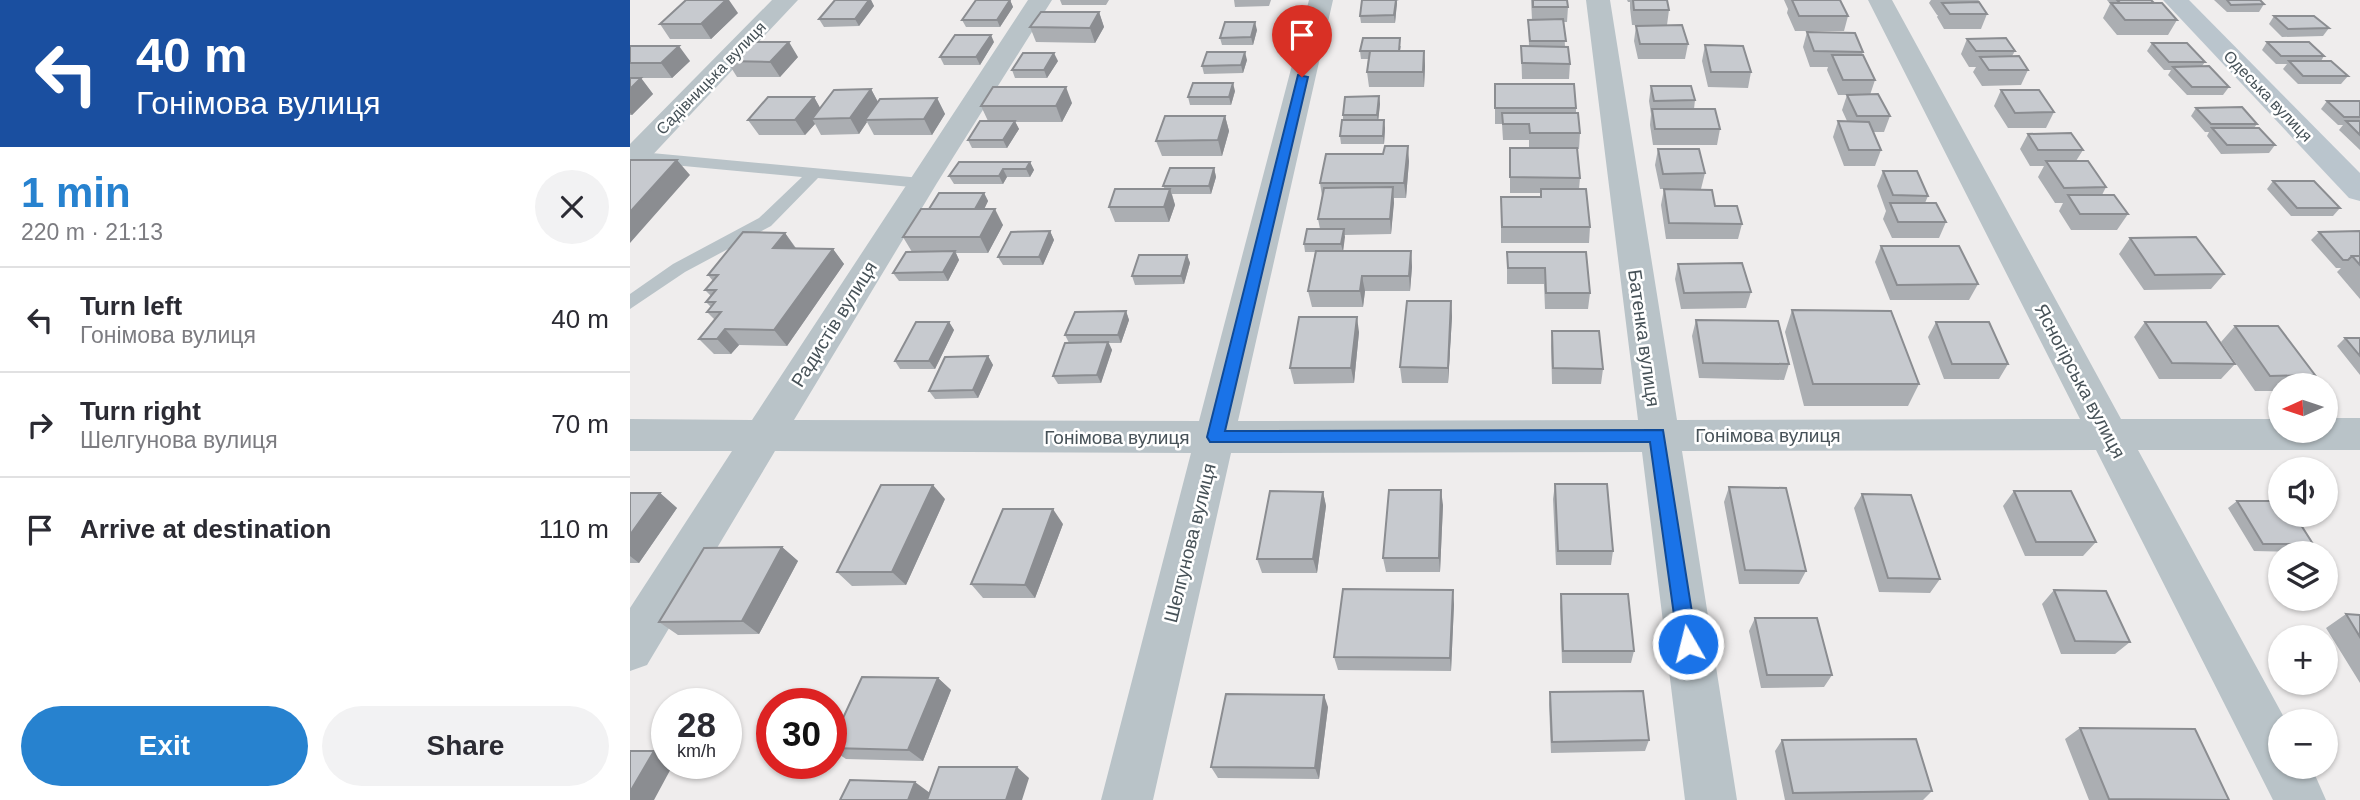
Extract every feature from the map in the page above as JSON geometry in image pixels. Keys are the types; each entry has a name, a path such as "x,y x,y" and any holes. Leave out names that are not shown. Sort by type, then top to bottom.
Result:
{"street":[{"name":"Садівницька вулиця","path":"633,156 786,0"},
{"name":"Радистів вулиця","path":"630,649 921,183 1040,0"},
{"name":"Шелгунова вулиця","path":"1127,800 1321,0"},
{"name":"Батенка вулиця","path":"1598,0 1657,435 1711,800"},
{"name":"Ясногірська вулиця","path":"1880,0 2268,738"},
{"name":"Одеська вулиця","path":"2175,0 2360,191"},
{"name":"Гонімова вулиця","path":"630,435 1216,437 2360,434"},
{"path":"2290,779 2301,800"}],"lane":[{"path":"633,156 812,175 921,183"},
{"path":"630,303 679,268 765,222 812,175"}],"building":[{"path":"686,0 726,0 701,24 660,24"},
{"path":"835,0 869,0 855,19 819,19"},
{"path":"976,0 1010,0 997,20 962,20"},
{"path":"1362,0 1396,0 1394,15 1360,16"},
{"path":"1533,0 1567,0 1568,7 1533,7"},
{"path":"1633,0 1667,0 1669,10 1634,10"},
{"path":"1792,0 1840,0 1848,16 1799,16"},
{"path":"2117,0 2151,0 2154,3 2120,3"},
{"path":"2227,0 2260,0 2264,4 2231,5"},
{"path":"1979,2 1987,14 1950,14 1942,3"},
{"path":"2111,3 2162,3 2177,20 2125,20"},
{"path":"1041,12 1099,12 1090,28 1030,27"},
{"path":"2274,16 2314,16 2329,28 2288,29"},
{"path":"1563,19 1566,41 1530,41 1528,20"},
{"path":"1225,22 1255,22 1251,37 1220,38"},
{"path":"1682,25 1688,44 1640,44 1636,26"},
{"path":"1807,32 1855,33 1863,52 1814,51"},
{"path":"955,35 991,35 976,57 940,57"},
{"path":"1363,38 1400,38 1399,51 1360,51"},
{"path":"2006,38 2015,51 1976,51 1967,39"},
{"path":"746,42 789,42 770,62 727,61"},
{"path":"2267,42 2309,42 2324,56 2281,56"},
{"path":"2152,43 2187,43 2205,62 2169,62"},
{"path":"1705,45 1743,46 1751,72 1711,72"},
{"path":"630,46 679,46 661,63 630,63"},
{"path":"1521,46 1568,47 1570,64 1522,63"},
{"path":"1370,51 1424,51 1423,72 1367,72"},
{"path":"1207,52 1245,52 1241,65 1202,66"},
{"path":"1023,53 1054,53 1044,70 1012,70"},
{"path":"1832,55 1863,55 1875,80 1843,80"},
{"path":"2019,56 2028,70 1989,70 1980,57"},
{"path":"2289,61 2331,61 2348,76 2303,76"},
{"path":"2209,66 2229,87 2192,87 2173,67"},
{"path":"630,78 641,78 630,89"},
{"path":"1193,83 1233,83 1229,97 1188,97"},
{"path":"1495,84 1574,84 1576,108 1495,108"},
{"path":"1651,86 1691,86 1695,100 1654,101"},
{"path":"993,87 1066,87 1056,106 981,106"},
{"path":"871,89 850,118 812,119 834,90"},
{"path":"2001,90 2039,90 2054,112 2015,113"},
{"path":"1878,94 1890,116 1857,116 1847,95"},
{"path":"1379,96 1377,115 1343,115 1345,97"},
{"path":"768,97 814,97 795,120 748,120"},
{"path":"937,98 924,119 865,120 880,99"},
{"path":"2327,101 2360,101 2360,117 2344,117"},
{"path":"2242,107 2257,124 2211,124 2196,108"},
{"path":"1652,109 1715,109 1720,129 1655,129"},
{"path":"1502,113 1578,113 1580,133 1530,133 1529,124 1503,124"},
{"path":"1165,116 1225,116 1218,140 1156,141"},
{"path":"1342,120 1384,120 1383,136 1340,136"},
{"path":"980,121 1015,121 1003,140 968,140"},
{"path":"1838,121 1869,122 1881,150 1849,150"},
{"path":"2346,121 2360,121 2360,135"},
{"path":"2212,128 2259,128 2275,145 2227,145"},
{"path":"2071,133 2083,150 2038,150 2028,134"},
{"path":"1385,146 1408,146 1404,183 1320,183 1326,154 1383,154"},
{"path":"1510,148 1577,148 1580,178 1510,177"},
{"path":"1658,149 1699,149 1705,173 1663,174"},
{"path":"630,160 677,160 630,212"},
{"path":"2046,161 2088,161 2106,187 2064,188"},
{"path":"959,162 1030,162 1026,169 1003,169 999,176 949,176"},
{"path":"1170,168 1214,168 1209,186 1163,186"},
{"path":"1883,171 1917,171 1928,196 1893,195"},
{"path":"2273,181 2314,181 2340,208 2297,208"},
{"path":"1393,187 1390,219 1318,219 1324,188"},
{"path":"1115,189 1170,189 1164,207 1109,207"},
{"path":"1541,189 1586,189 1590,227 1502,227 1501,197 1541,197"},
{"path":"1664,189 1712,190 1715,206 1737,206 1742,224 1669,223"},
{"path":"939,193 984,193 975,209 929,209"},
{"path":"2068,195 2114,195 2128,214 2080,214"},
{"path":"1890,203 1936,203 1946,222 1898,222"},
{"path":"921,209 995,209 980,237 903,237"},
{"path":"1307,229 1344,229 1341,244 1304,244"},
{"path":"1050,231 1039,257 998,257 1011,232"},
{"path":"2360,231 2360,256 2352,256 2348,260 2343,260 2319,232"},
{"path":"743,232 785,233 773,248 833,249 774,330 725,329 717,339 699,339 721,312 707,312 715,302 706,302 716,290 705,290 718,275 708,275"},
{"path":"2196,237 2224,274 2155,275 2130,238"},
{"path":"1881,246 1959,246 1978,284 1897,285"},
{"path":"955,251 943,272 893,273 906,252"},
{"path":"1316,251 1411,251 1409,276 1362,276 1360,291 1308,291"},
{"path":"1507,252 1586,252 1590,293 1546,293 1545,268 1508,268"},
{"path":"1139,255 1187,255 1181,276 1132,276"},
{"path":"2352,256 2360,256 2360,265"},
{"path":"1742,263 1751,292 1684,293 1678,264"},
{"path":"1407,301 1451,301 1448,368 1400,367"},
{"path":"1792,310 1891,311 1919,384 1813,384"},
{"path":"1126,311 1118,335 1065,335 1075,312"},
{"path":"1299,317 1357,317 1351,368 1290,368"},
{"path":"1696,320 1778,321 1789,364 1703,363"},
{"path":"916,322 949,322 929,361 895,361"},
{"path":"1936,322 1989,322 2008,364 1952,364"},
{"path":"2145,322 2206,322 2235,364 2172,363"},
{"path":"2235,326 2278,326 2313,373 2268,373"},
{"path":"1552,331 1599,331 1603,369 1553,368"},
{"path":"2345,338 2360,338 2360,356"},
{"path":"1108,342 1097,375 1053,376 1065,343"},
{"path":"988,356 973,390 929,391 945,357"},
{"path":"1555,484 1607,484 1613,551 1558,551"},
{"path":"881,485 933,485 892,572 837,572"},
{"path":"1729,487 1786,488 1806,571 1745,570"},
{"path":"1389,490 1441,490 1439,558 1383,558"},
{"path":"1270,491 1323,492 1313,559 1257,559"},
{"path":"2014,491 2071,491 2096,542 2036,542"},
{"path":"630,493 660,493 630,535"},
{"path":"1862,494 1911,495 1940,579 1888,578"},
{"path":"2237,501 2268,501 2268,527 2302,527 2311,541 2268,541 2268,544 2263,544"},
{"path":"1003,509 1053,509 1025,585 971,584"},
{"path":"782,547 742,621 659,622 704,548"},
{"path":"1343,589 1453,590 1450,658 1334,657"},
{"path":"2054,590 2106,591 2130,642 2075,641"},
{"path":"1561,594 1628,594 1634,651 1563,651"},
{"path":"2346,614 2360,615 2360,637"},
{"path":"1755,618 1817,618 1832,675 1767,675"},
{"path":"862,677 938,678 908,750 847,748 847,709"},
{"path":"1643,691 1649,740 1552,742 1550,692"},
{"path":"1226,694 1324,695 1315,768 1211,767"},
{"path":"2080,728 2195,729 2229,800 2109,799"},
{"path":"1916,739 1932,791 1793,793 1782,740"},
{"path":"630,751 651,751 651,756 630,792"},
{"path":"939,767 1017,767 1006,800 927,800"},
{"path":"850,780 915,782 908,800 840,800"}],"route":[{"path":"1302,77 1216,437 1657,435 1688,644"}]}
